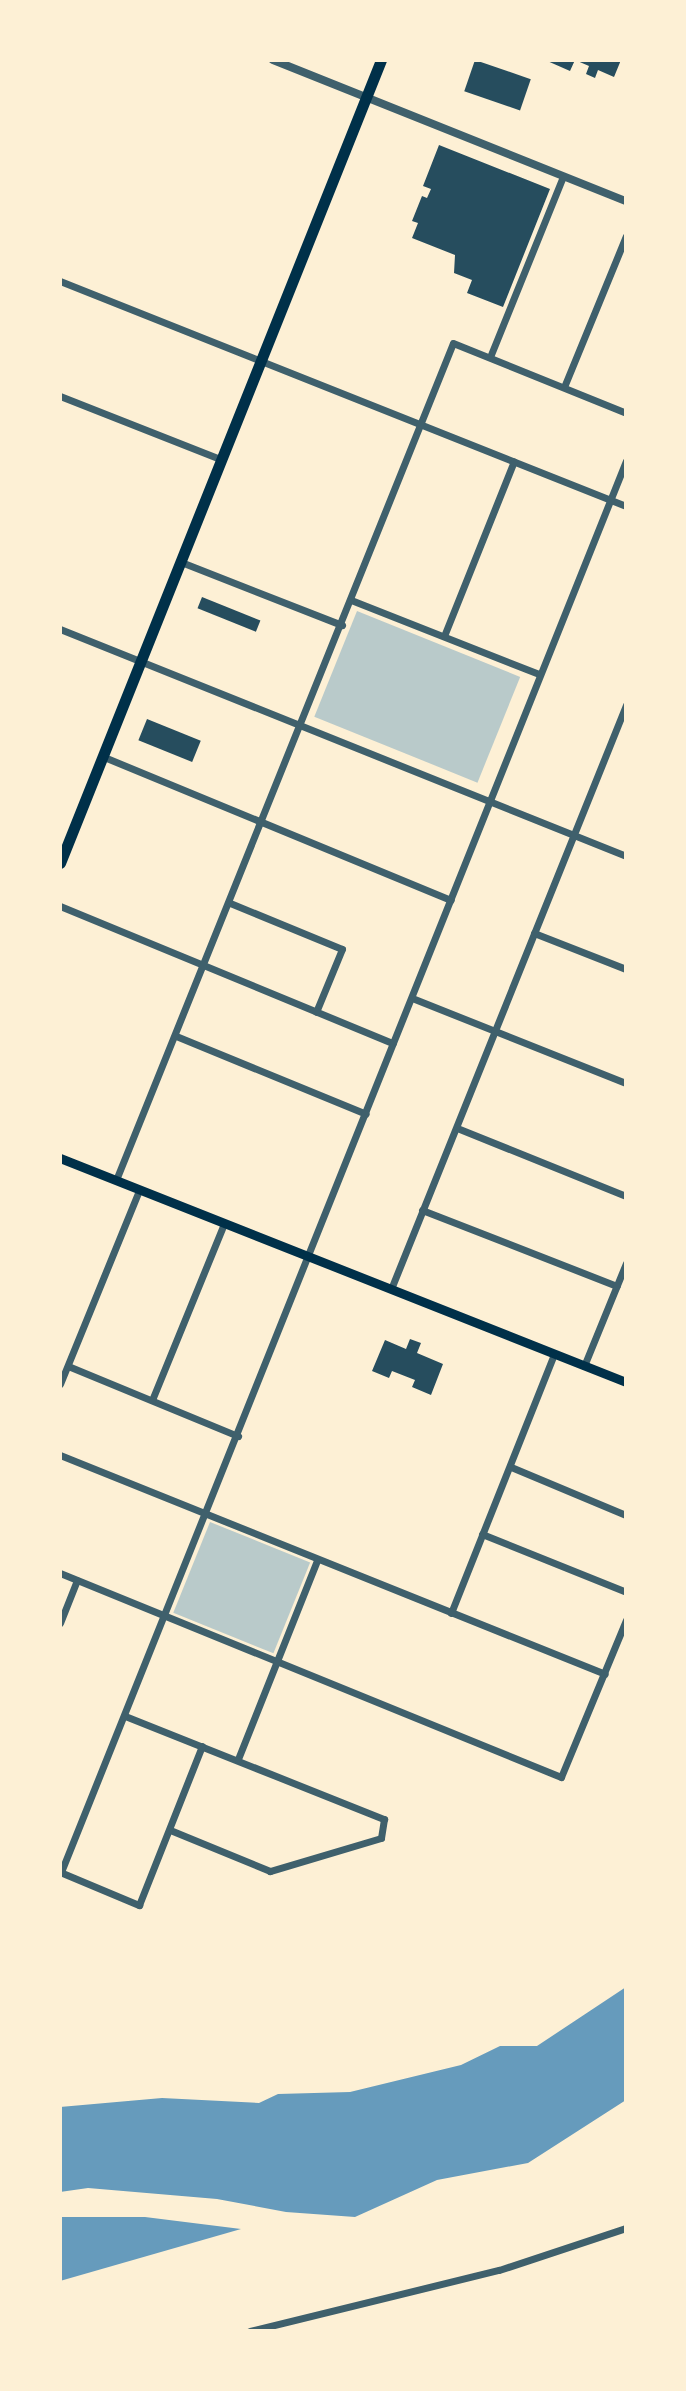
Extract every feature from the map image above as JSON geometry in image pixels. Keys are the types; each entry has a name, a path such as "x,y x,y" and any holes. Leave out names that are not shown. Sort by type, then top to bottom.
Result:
{"highway":[{"path":"61,858 381,60"}],"main road":[{"path":"60,1158 626,1382"}],"street":[{"path":"273,60 626,201"},
{"path":"490,357 563,176"},
{"path":"564,387 626,236"},
{"path":"60,281 626,506"},
{"path":"116,1180 303,725 453,343 626,413"},
{"path":"60,396 220,459"},
{"path":"444,636 514,461"},
{"path":"202,1746 139,1905 61,1872 626,461"},
{"path":"181,562 342,625"},
{"path":"351,600 539,674"},
{"path":"60,629 626,856"},
{"path":"391,1289 626,705"},
{"path":"104,757 451,900"},
{"path":"230,903 342,949 316,1012"},
{"path":"60,906 393,1043"},
{"path":"534,933 626,969"},
{"path":"412,998 626,1083"},
{"path":"176,1036 366,1114"},
{"path":"457,1128 626,1196"},
{"path":"60,1384 139,1190"},
{"path":"422,1210 617,1286"},
{"path":"152,1400 224,1224"},
{"path":"584,1366 626,1263"},
{"path":"451,1613 554,1354"},
{"path":"68,1366 238,1436"},
{"path":"60,1455 605,1674"},
{"path":"511,1467 626,1515"},
{"path":"482,1534 626,1592"},
{"path":"238,1759 317,1560"},
{"path":"60,1573 561,1777 626,1620"},
{"path":"60,1623 77,1580"},
{"path":"125,1716 384,1819 381,1838 270,1871 170,1830"},
{"path":"250,2331 499,2270 626,2228"}],"shaded area":[{"path":"357,611 520,677 477,783 314,717"},
{"path":"210,1522 310,1562 273,1653 173,1613"}],"water":[{"path":"626,1987 626,2100 528,2163 437,2180 355,2217 286,2212 217,2199 88,2188 60,2192 60,2107 162,2098 259,2103 278,2094 350,2092 461,2065 500,2046 537,2046"},
{"path":"60,2217 145,2217 241,2229 60,2281"}],"building":[{"path":"475,60 531,79 520,110 464,91"},
{"path":"545,60 575,60 570,71"},
{"path":"575,60 621,60 614,77 598,70 595,78 586,74 589,66"},
{"path":"439,145 550,189 503,307 467,293 472,280 454,273 455,255 412,238 418,223 412,221 422,196 427,198 431,189 423,186"},
{"path":"202,597 260,621 256,632 198,608"},
{"path":"147,719 201,741 192,762 138,740"},
{"path":"410,1339 421,1343 417,1353 443,1364 431,1395 412,1387 415,1380 392,1371 389,1378 372,1371 385,1340 406,1349"}]}
